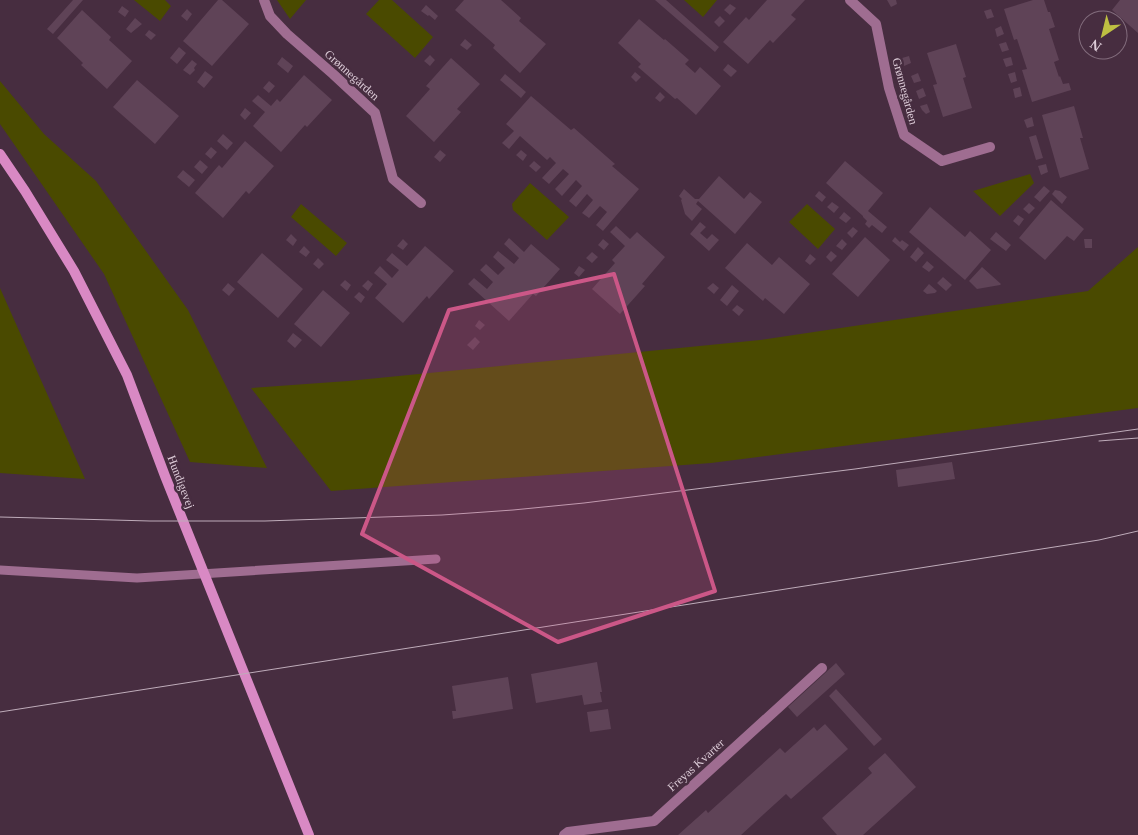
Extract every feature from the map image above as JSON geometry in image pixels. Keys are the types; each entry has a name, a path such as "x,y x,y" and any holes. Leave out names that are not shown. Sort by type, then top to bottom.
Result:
{"street":[{"name":"Grønnegården","path":"264,0 270,16 287,34 375,112 393,179 420,203"},
{"name":"Grønnegården","path":"850,0 876,24 889,88 904,135 942,161 990,147"},
{"name":"Hundigevej","path":"0,154 26,191 74,271 127,375 165,476 309,835"},
{"name":"Freyas Kvarter","path":"564,835 568,832 654,820 822,668"}],"lane":[{"path":"0,570 137,578 436,560"}],"highlighted area":[{"path":"614,274 715,591 558,642 362,534 449,310"}],"shaded area":[{"path":"134,0 165,0 171,6 160,21"},
{"path":"277,0 306,0 290,19"},
{"path":"379,0 392,0 433,37 415,58 366,14"},
{"path":"684,0 717,0 703,17"},
{"path":"0,81 44,134 96,181 188,310 267,468 190,462 104,274 0,124"},
{"path":"1030,174 1034,183 1000,216 973,191"},
{"path":"530,183 569,217 547,240 513,210 512,204"},
{"path":"301,204 347,243 336,256 291,217"},
{"path":"807,204 835,229 818,249 789,222"},
{"path":"1138,247 1138,408 711,463 331,491 251,388 348,381 760,340 1088,291"},
{"path":"0,288 85,479 0,473"}],"building":[{"path":"73,0 83,0 53,34 47,29"},
{"path":"218,0 222,0 249,24 212,66 183,41"},
{"path":"464,0 501,0 521,18 519,21 546,44 520,73 493,48 495,45 455,10"},
{"path":"655,0 666,0 719,47 715,52"},
{"path":"767,0 805,0 791,15 796,19 773,43 770,40 748,64 723,42 746,17 749,20"},
{"path":"887,0 896,0 897,4 891,7"},
{"path":"1033,0 1044,0 1048,12 1050,12 1055,27 1049,29 1059,60 1054,62 1063,84 1069,83 1071,90 1032,102 1022,70 1027,69 1017,39 1014,40 1004,9"},
{"path":"1120,0 1138,0 1138,33 1128,24 1128,10 1112,10"},
{"path":"730,4 736,8 730,15 724,10"},
{"path":"426,5 438,16 435,20 421,11"},
{"path":"122,6 129,11 125,17 118,12"},
{"path":"187,9 192,14 187,21 181,16"},
{"path":"991,9 994,17 987,19 984,11"},
{"path":"82,10 111,37 109,40 132,61 107,89 81,65 83,63 57,38"},
{"path":"720,16 725,21 719,27 714,22"},
{"path":"135,18 142,24 131,33 126,29"},
{"path":"639,19 689,60 685,64 695,73 700,67 721,86 696,115 638,67 641,64 618,43"},
{"path":"1001,26 1004,34 997,37 995,29"},
{"path":"149,30 156,35 151,40 145,35"},
{"path":"465,39 472,45 467,50 460,45"},
{"path":"1006,42 1009,50 1002,52 999,44"},
{"path":"956,44 966,77 963,78 972,108 943,117 933,85 937,84 927,53"},
{"path":"179,47 186,53 177,64 170,58"},
{"path":"430,55 435,60 430,66 424,61"},
{"path":"909,56 911,63 904,66 902,58"},
{"path":"282,57 293,66 288,73 277,64"},
{"path":"1011,57 1013,65 1006,67 1003,59"},
{"path":"451,58 480,84 457,109 461,112 434,142 406,116 430,89 426,86"},
{"path":"192,60 197,64 194,68 195,70 190,75 183,70"},
{"path":"728,64 737,71 731,77 723,70"},
{"path":"205,71 213,77 204,88 197,82"},
{"path":"635,72 641,77 636,82 631,77"},
{"path":"1015,72 1017,81 1011,83 1008,74"},
{"path":"918,73 921,81 914,83 911,76"},
{"path":"505,74 526,92 521,98 500,80"},
{"path":"304,75 332,100 307,127 305,125 281,152 253,126 265,112 252,101 258,95 271,106 277,99 280,102"},
{"path":"137,80 179,116 155,144 113,107"},
{"path":"269,81 275,86 269,93 263,88"},
{"path":"1020,87 1022,96 1015,98 1013,89"},
{"path":"923,88 926,96 919,99 916,91"},
{"path":"660,92 665,97 660,102 655,98"},
{"path":"531,96 571,130 574,128 615,164 612,166 639,189 603,231 596,225 607,212 600,206 589,218 582,213 593,200 587,194 576,207 569,201 582,186 576,180 562,196 555,189 569,174 563,169 549,184 542,178 556,163 550,157 547,160 520,136 509,149 502,143 514,131 506,124"},
{"path":"927,104 930,112 926,114 920,106"},
{"path":"1074,106 1083,138 1080,138 1089,169 1060,178 1042,115"},
{"path":"245,108 251,113 245,120 240,115"},
{"path":"1032,117 1034,126 1027,128 1024,120"},
{"path":"223,134 233,143 227,150 217,141"},
{"path":"1036,135 1043,158 1036,160 1029,137"},
{"path":"245,141 274,166 249,194 246,191 223,218 195,193 219,165 222,168"},
{"path":"211,147 217,152 211,159 205,154"},
{"path":"440,150 446,155 440,162 434,157"},
{"path":"521,150 527,155 523,161 516,155"},
{"path":"200,160 208,167 202,174 194,167"},
{"path":"534,161 541,167 536,172 529,166"},
{"path":"845,161 883,193 868,211 887,227 882,233 872,225 869,228 865,224 867,221 863,216 826,183"},
{"path":"1046,164 1048,172 1041,175 1038,166"},
{"path":"183,170 195,180 189,187 177,177"},
{"path":"719,176 744,199 750,192 762,202 735,234 698,201 696,204 702,209 692,221 685,214 682,199 679,196 684,189 695,199 699,199"},
{"path":"1044,186 1050,191 1040,202 1034,197"},
{"path":"1055,190 1060,191 1067,197 1062,204 1052,194"},
{"path":"819,191 826,197 822,202 815,196"},
{"path":"1051,200 1084,229 1074,241 1067,236 1045,260 1019,238"},
{"path":"832,202 839,207 834,213 827,207"},
{"path":"1029,203 1035,208 1029,214 1023,209"},
{"path":"930,207 965,237 970,231 991,250 965,280 909,232"},
{"path":"844,212 851,218 846,223 839,218"},
{"path":"1018,215 1024,219 1019,226 1013,221"},
{"path":"700,222 706,227 700,233 707,239 712,234 719,240 709,251 690,234"},
{"path":"616,226 630,239 637,232 665,257 642,284 645,286 620,314 592,289 615,263 612,260 625,246 610,232"},
{"path":"853,227 858,231 852,238 847,233"},
{"path":"996,232 1011,245 1006,251 990,239"},
{"path":"291,234 297,240 293,246 286,240"},
{"path":"865,237 890,260 858,297 832,274"},
{"path":"895,237 900,242 902,240 909,245 904,251 892,241"},
{"path":"509,238 524,252 531,244 560,269 536,296 533,294 509,321 468,284 474,278 487,289 493,282 480,270 486,264 498,275 505,268 493,257 498,251 514,264 519,258 504,244"},
{"path":"403,239 408,244 403,250 397,246"},
{"path":"603,239 609,244 604,250 598,245"},
{"path":"842,239 847,244 842,250 836,246"},
{"path":"1084,239 1092,239 1092,248 1085,248"},
{"path":"747,243 772,265 779,257 810,284 784,314 765,298 763,301 725,268"},
{"path":"304,246 310,252 306,257 299,252"},
{"path":"425,246 454,271 429,299 427,296 403,323 375,298 387,284 374,273 380,266 392,278 399,270 386,260 392,253 407,266"},
{"path":"918,247 924,253 916,262 910,257"},
{"path":"831,251 837,256 831,262 826,257"},
{"path":"592,252 598,257 592,263 586,258"},
{"path":"262,253 303,289 278,318 237,282"},
{"path":"810,254 816,259 810,265 805,261"},
{"path":"318,258 324,264 319,269 313,264"},
{"path":"927,261 934,267 929,272 922,267"},
{"path":"579,266 585,270 579,277 574,273"},
{"path":"982,267 1001,284 977,289 969,281"},
{"path":"943,277 952,285 946,291 937,283"},
{"path":"345,280 351,285 347,291 340,285"},
{"path":"368,280 373,284 368,291 362,286"},
{"path":"228,283 235,289 229,296 222,290"},
{"path":"713,283 719,288 714,294 707,288"},
{"path":"929,284 937,291 935,293 927,294 923,291"},
{"path":"732,285 739,291 727,306 720,300"},
{"path":"323,290 350,313 321,347 294,324"},
{"path":"359,292 365,297 361,303 354,297"},
{"path":"737,305 744,310 739,316 732,310"},
{"path":"479,320 485,325 480,330 475,326"},
{"path":"293,333 302,340 295,348 287,341"},
{"path":"475,337 480,342 473,350 467,345"},
{"path":"952,462 955,479 898,487 896,470"},
{"path":"597,662 602,702 584,705 582,695 536,703 531,674"},
{"path":"836,663 845,674 797,717 788,707"},
{"path":"508,677 513,709 453,719 452,711 456,711 452,686"},
{"path":"836,689 882,739 874,746 829,696"},
{"path":"608,709 611,729 590,732 587,712"},
{"path":"825,724 848,749 791,799 786,794 741,835 678,835 706,810 708,813 780,748 785,753 814,727 817,731"},
{"path":"885,753 916,787 863,835 837,835 822,818 872,773 868,768"}],"tram line":[{"path":"0,517 150,521 265,521 442,515 513,510 584,503 855,469 1138,429"},
{"path":"1099,441 1138,438"},
{"path":"0,712 1099,540 1138,531"}]}
